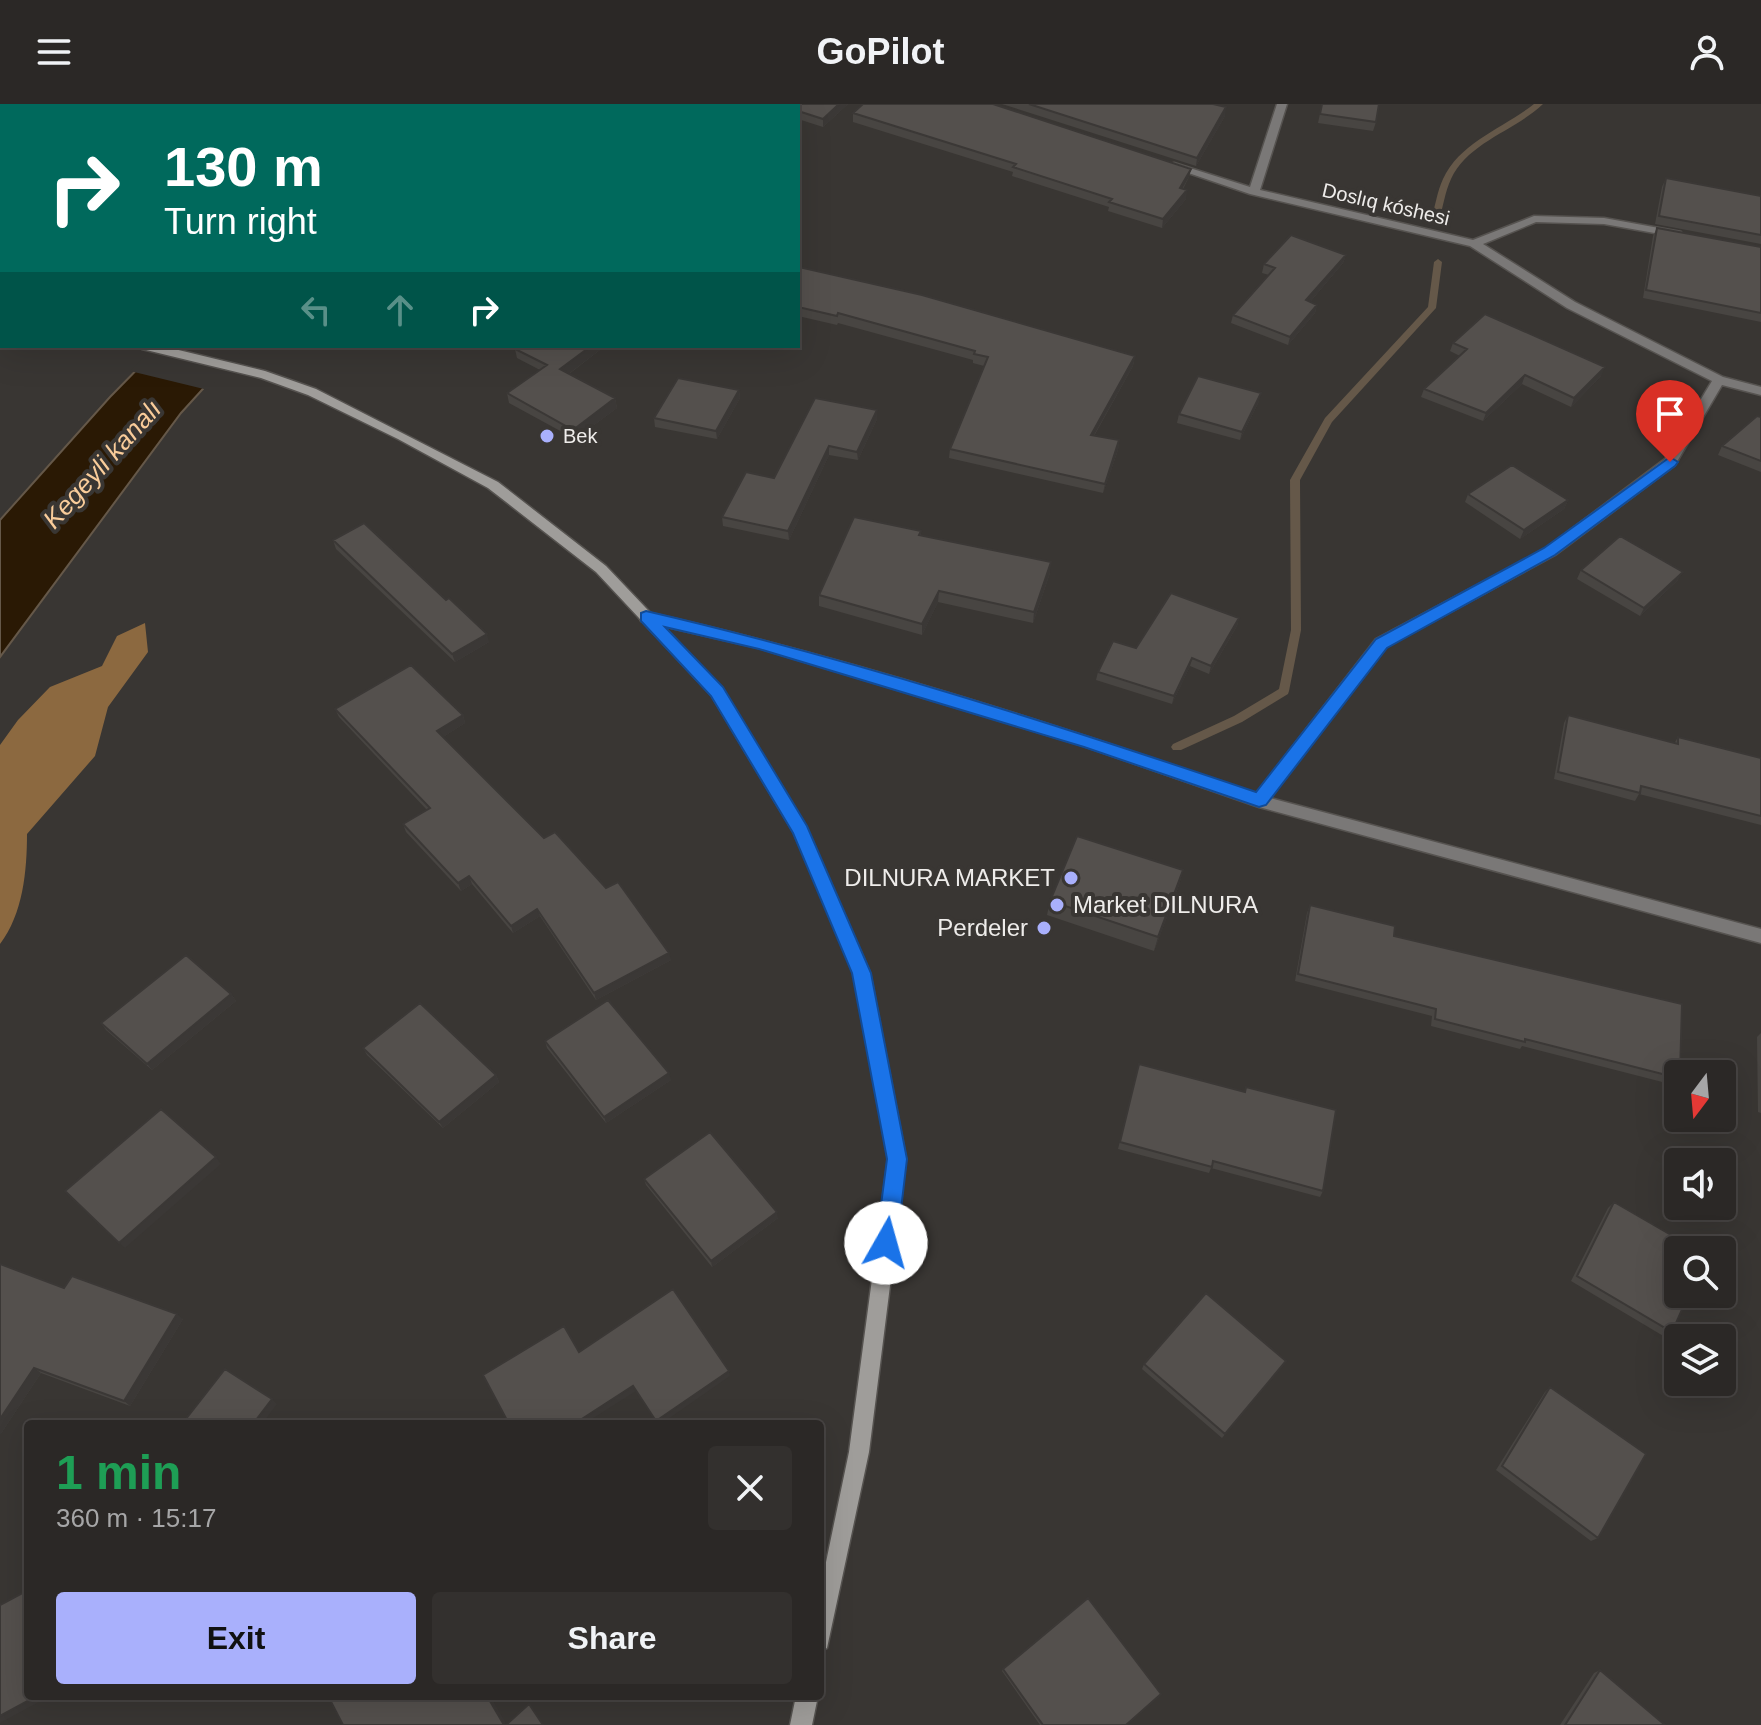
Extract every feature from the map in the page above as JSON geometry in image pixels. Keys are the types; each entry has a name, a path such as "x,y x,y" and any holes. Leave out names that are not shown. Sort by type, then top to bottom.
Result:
{"main road":[{"path":"154,348 265,375 364,417 493,485 601,569 717,692 801,831 862,973 897,1159 859,1452 824,1622"},
{"path":"801,1725 806,1700"}],"street":[{"path":"1254,192 1282,104"},
{"name":"Doslıq kóshesi","path":"1163,163 1254,192 1474,244 1571,305 1719,380 1761,391"},
{"path":"1474,244 1534,219 1604,221 1689,236"},
{"path":"1259,801 1381,643 1550,552 1670,462 1719,380"},
{"path":"646,617 759,643 1087,741 1259,801 1761,936"}],"shaded area":[{"path":"145,623 148,652 108,707 95,756 27,834 19,906 0,944 0,745 18,720 50,687 102,666 117,636"}],"water":[{"name":"Kegeyli kanalı","path":"158,348 240,348 181,413 0,657 0,520"}],"pier":[{"path":"153,348 244,348 208,390 130,371"}],"building":[{"path":"800,104 839,104 823,119 800,112"},
{"path":"863,104 993,104 1191,169 1180,188 1187,190 1163,219 1013,167 1016,164 853,113"},
{"path":"1029,104 1213,104 1226,107 1197,158"},
{"path":"1322,104 1379,104 1376,122 1320,114"},
{"path":"1666,178 1761,196 1761,235 1659,216"},
{"path":"1657,228 1761,247 1761,313 1646,290"},
{"path":"1291,235 1346,255 1306,300 1317,305 1290,337 1233,315 1275,268 1264,264"},
{"path":"800,267 922,295 1135,356 1091,435 1119,440 1105,484 950,449 988,357 838,313 837,316 800,307"},
{"path":"1485,314 1605,367 1574,398 1525,375 1486,413 1424,389 1467,349 1453,343"},
{"path":"588,348 560,369 615,398 573,430 507,393 547,365 515,349"},
{"path":"1198,376 1261,393 1242,432 1179,414"},
{"path":"678,378 739,390 716,431 654,418"},
{"path":"815,398 877,410 857,452 829,446 788,531 722,517 746,472 774,478"},
{"path":"1757,416 1761,417 1761,461 1722,446"},
{"path":"1512,465 1568,500 1524,530 1468,494"},
{"path":"854,517 921,531 919,535 1051,562 1034,612 939,591 922,624 819,595"},
{"path":"364,523 487,634 452,654 333,540"},
{"path":"1620,536 1683,572 1644,608 1581,570"},
{"path":"1171,593 1239,618 1211,666 1192,658 1174,696 1098,672 1113,641 1136,648"},
{"path":"411,665 463,715 437,731 544,838 555,832 606,888 618,882 669,953 594,993 537,909 511,926 469,876 458,883 403,824 430,808 335,709"},
{"path":"1568,715 1678,744 1678,737 1761,758 1761,816 1641,786 1640,793 1558,772"},
{"path":"1077,836 1183,870 1158,937 1050,901"},
{"path":"1310,905 1395,926 1394,936 1682,1004 1680,1060 1664,1060 1664,1074 1435,1019 1436,1009 1298,974"},
{"path":"186,955 231,994 147,1064 101,1023"},
{"path":"608,1000 669,1073 604,1117 545,1041"},
{"path":"420,1003 496,1075 439,1122 363,1048"},
{"path":"1139,1064 1245,1092 1246,1087 1336,1110 1323,1191 1213,1161 1212,1167 1120,1142"},
{"path":"161,1109 216,1157 119,1243 65,1191"},
{"path":"710,1132 777,1212 711,1261 644,1179"},
{"path":"1614,1202 1673,1236 1664,1236 1664,1308 1683,1308 1676,1324 1664,1324 1664,1327 1577,1276"},
{"path":"0,1264 64,1288 72,1276 177,1314 124,1401 34,1368 0,1419"},
{"path":"673,1289 729,1371 657,1420 633,1386 580,1420 507,1420 483,1375 564,1326 579,1352"},
{"path":"1206,1293 1286,1361 1225,1434 1144,1364"},
{"path":"225,1369 272,1399 256,1420 185,1420"},
{"path":"1550,1387 1646,1454 1598,1538 1502,1466"},
{"path":"24,1592 24,1700 30,1700 0,1716 0,1605"},
{"path":"1088,1598 1161,1694 1126,1725 1043,1725 1003,1669"},
{"path":"1600,1670 1665,1725 1565,1725"},
{"path":"330,1700 489,1700 504,1725 343,1725"},
{"path":"529,1704 543,1725 506,1725"}],"waterway":[{"path":"1435,221 1445,184 1458,162 1479,143 1539,104"},
{"path":"1177,747 1238,719 1284,691 1296,630 1295,480 1328,420 1432,308 1438,262"}],"place":[{"name":"Bek","path":"547,436"},
{"name":"DILNURA MARKET","path":"1071,878"},
{"name":"Market DILNURA","path":"1057,905"},
{"name":"Perdeler","path":"1044,928"}],"route":[{"path":"886,1243 897,1159 862,973 801,831 717,692 646,617 759,643 1087,741 1259,801 1381,643 1550,552 1670,462"}]}
